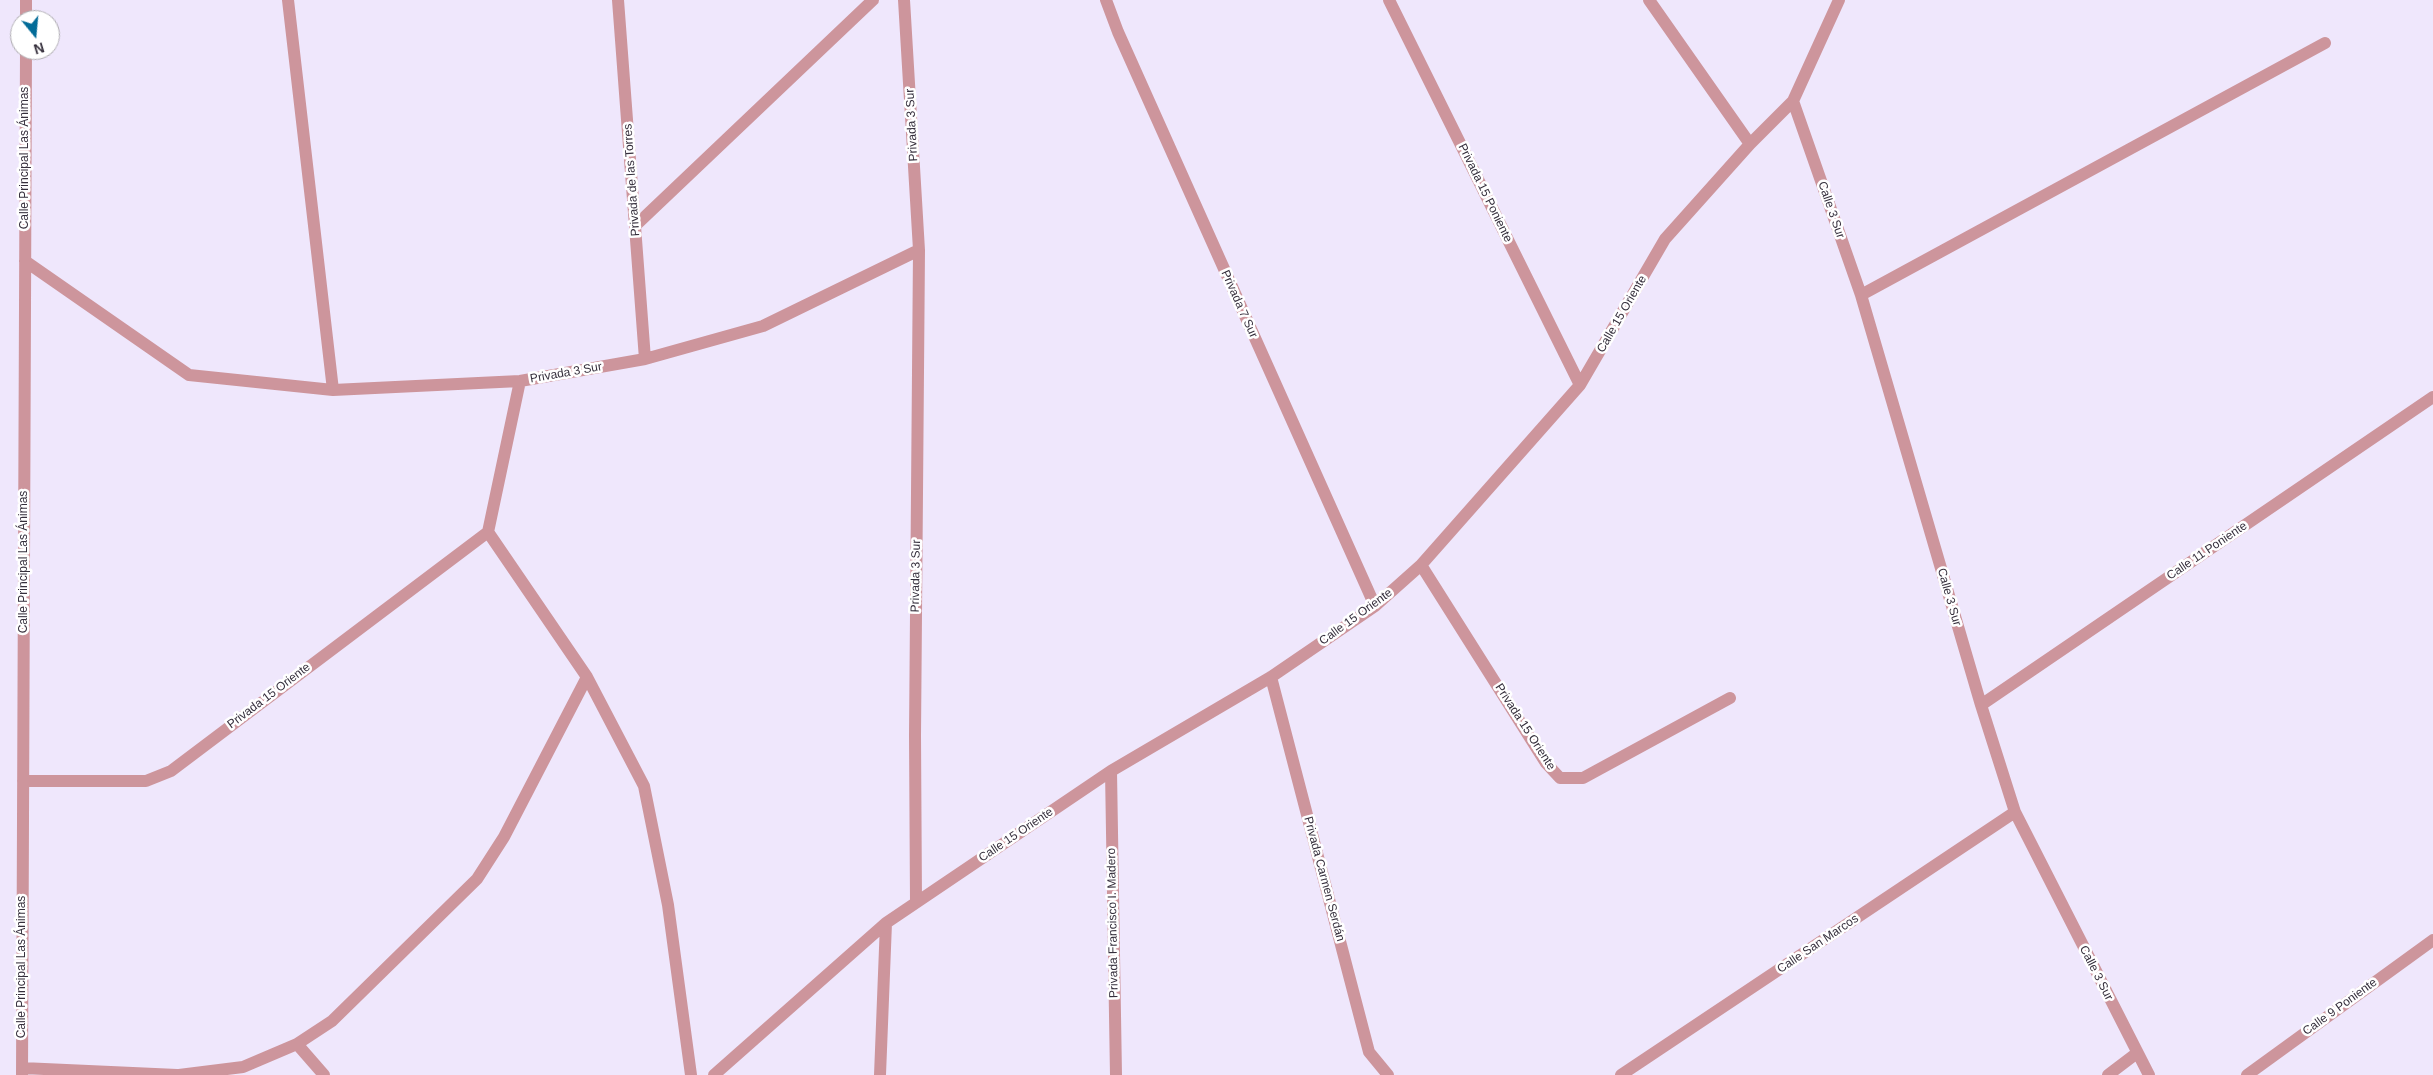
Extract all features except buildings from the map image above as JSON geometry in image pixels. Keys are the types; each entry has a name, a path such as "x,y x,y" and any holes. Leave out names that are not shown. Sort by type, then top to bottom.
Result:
{"street":[{"path":"288,0 333,390"},
{"name":"Privada de las Torres","path":"618,0 645,359"},
{"path":"635,226 873,0"},
{"name":"Privada 3 Sur","path":"904,0 919,250 915,735 916,902"},
{"name":"Privada 7 Sur","path":"1106,0 1122,41 1375,606"},
{"name":"Privada 15 Poniente","path":"1389,0 1580,385"},
{"path":"1649,0 1750,144"},
{"name":"Calle 15 Oriente","path":"714,1075 886,923 1111,771 1271,677 1375,606 1421,565 1580,385 1665,239 1750,144 1793,101 1839,0"},
{"path":"1861,295 2325,42"},
{"name":"Calle Principal Las Ánimas","path":"22,1072 26,60"},
{"name":"Calle 3 Sur","path":"1793,101 1861,295 1981,705 2015,812 2136,1053 2149,1075"},
{"name":"Privada 3 Sur","path":"25,260 189,375 333,390 520,381 645,359 763,326 919,250"},
{"path":"520,381 488,532 587,678 644,786 668,905 691,1075"},
{"name":"Calle 11 Poniente","path":"1981,705 2433,397"},
{"name":"Privada 15 Oriente","path":"23,781 146,781 171,771 488,532"},
{"name":"Privada 15 Oriente","path":"1421,565 1546,763 1560,778 1583,778 1730,698"},
{"name":"Privada Carmen Serdán","path":"1271,677 1369,1052 1388,1075"},
{"path":"22,1072 178,1075 243,1067 297,1044 332,1021 477,879 504,837 587,678"},
{"name":"Privada Francisco I. Madero","path":"1111,771 1116,1075"},
{"name":"Calle San Marcos","path":"1621,1075 2015,812"},
{"path":"880,1075 886,923"},
{"name":"Calle 9 Poniente","path":"2247,1075 2433,940"},
{"path":"297,1044 324,1075"},
{"path":"2108,1075 2136,1053"}]}
